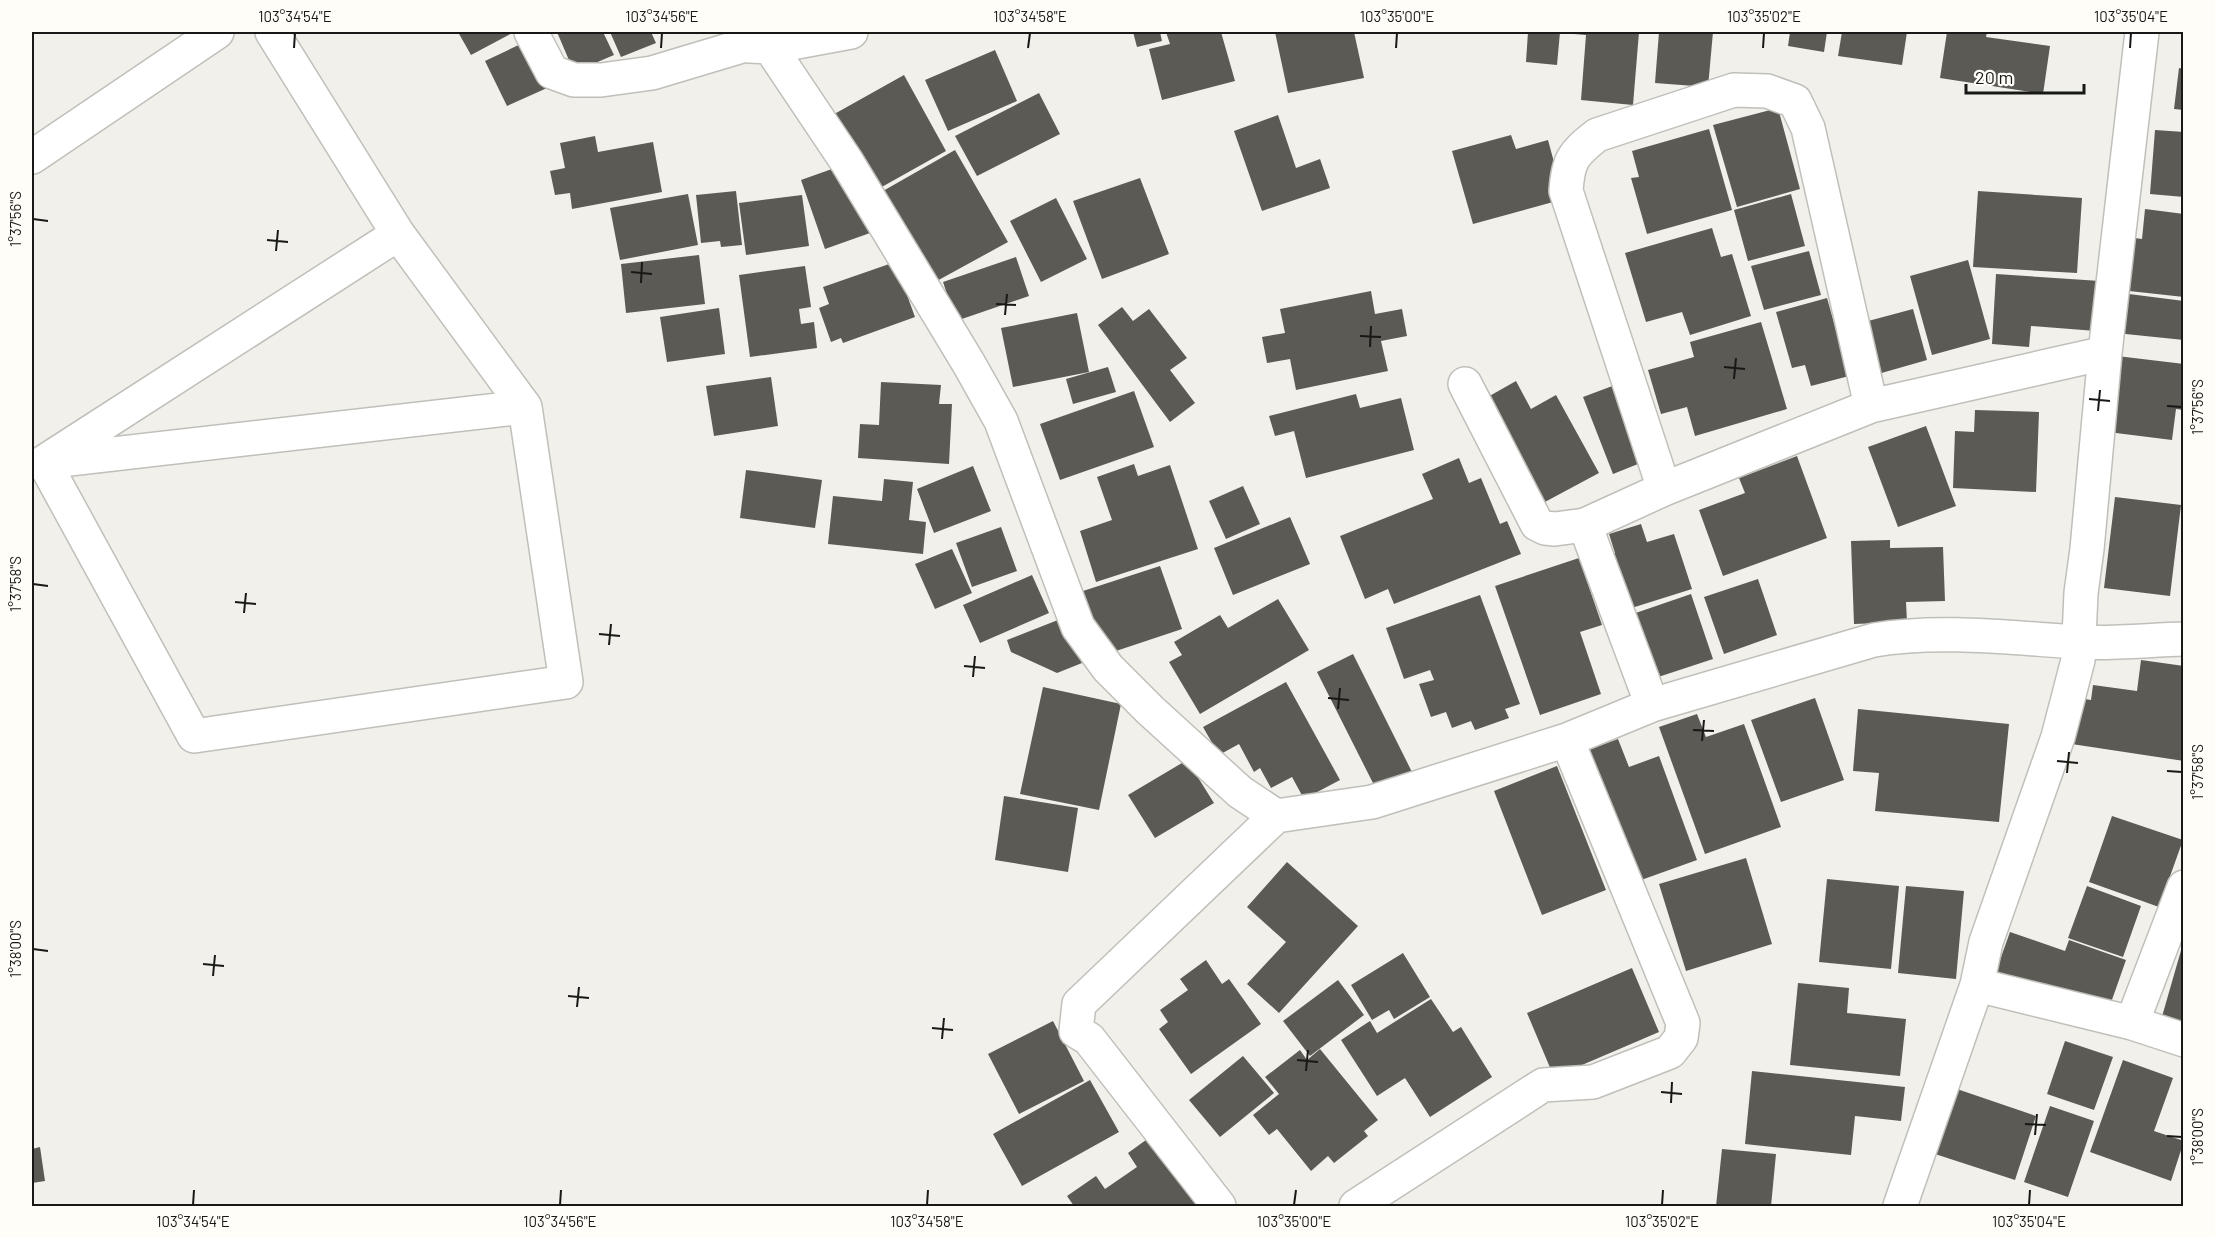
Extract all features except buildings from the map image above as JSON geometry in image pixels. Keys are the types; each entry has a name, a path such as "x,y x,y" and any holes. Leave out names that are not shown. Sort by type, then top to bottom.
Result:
{"street":[{"path":"32,157 217,32"},
{"path":"36,459 194,736 566,682 525,407 398,234 272,32"},
{"path":"531,32 552,72 574,80 601,80 652,73 749,41 851,32"},
{"path":"1900,1206 1977,985 1986,942 2058,737 2078,660 2081,593 2104,353 2142,32"},
{"path":"749,41 847,162 969,364 995,411 1078,627 1091,648 1108,668 1240,792 1276,816"},
{"path":"1664,489 1566,190 1567,170 1579,149 1597,135 1734,90 1767,91 1795,102 1808,128 1871,406"},
{"path":"36,459 398,234"},
{"path":"1465,384 1537,524 1545,528 1585,525 1664,489 1871,406 2104,353"},
{"path":"36,459 525,407"},
{"path":"1585,525 1652,705"},
{"path":"1219,1206 1089,1040 1076,1030 1079,1005 1276,816 1372,802 1567,740 1652,705 1874,640 1899,636 2018,637 2079,642 2184,639"},
{"path":"1356,1206 1543,1085 1593,1082 1670,1052 1681,1038 1683,1023 1567,740"},
{"path":"2132,1023 2184,887"},
{"path":"1977,985 2132,1023 2184,1040"}]}
